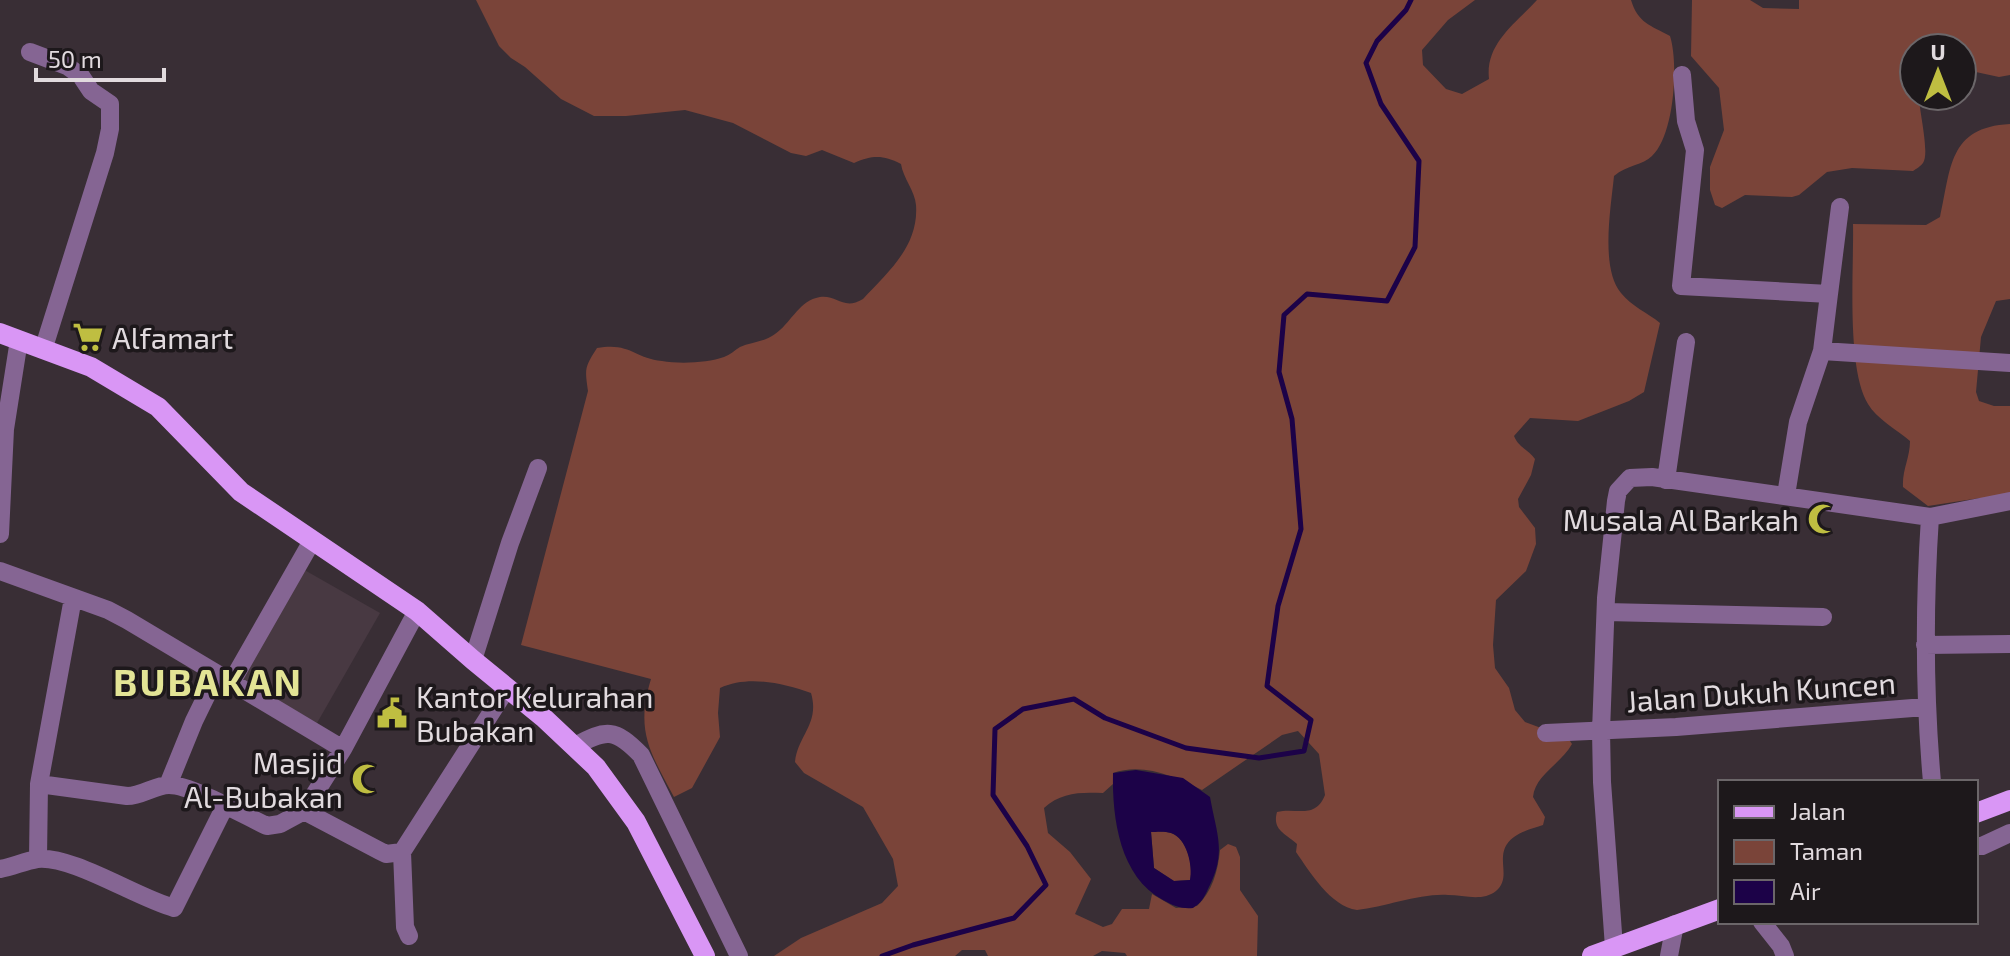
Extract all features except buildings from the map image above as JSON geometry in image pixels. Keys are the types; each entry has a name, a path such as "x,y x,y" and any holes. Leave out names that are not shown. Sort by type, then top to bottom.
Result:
{"main road":[{"path":"10,336 91,367 158,407 241,492 417,611 575,746 596,767 636,822 705,956"},
{"path":"1978,812 2010,800"},
{"path":"1592,956 1718,910"}],"street":[{"path":"30,52 67,66 81,76 91,91 110,104 110,129 105,153 44,347"},
{"path":"1682,75 1686,121 1695,150 1681,286 1829,294"},
{"path":"1786,495 1798,422 1822,351 1840,207"},
{"path":"0,534 10,336"},
{"path":"1666,480 1686,342"},
{"path":"1822,351 2010,363"},
{"path":"473,660 510,543 538,468"},
{"name":"Jalan Dukuh Kuncen","path":"1614,947 1601,731 1606,612 1618,491 1630,478 1652,477 1930,517 2010,501"},
{"name":"Jalan Dukuh Kuncen","path":"1930,517 1925,707 1932,780"},
{"path":"168,785 194,721 312,541"},
{"path":"0,571 127,620 343,749"},
{"path":"38,859 39,784 73,598"},
{"path":"39,784 127,796 168,785 211,798 267,826 280,824 304,811 343,749 417,611"},
{"path":"1606,612 1823,617"},
{"path":"1925,645 2010,644"},
{"path":"409,936 405,927 402,852 507,688"},
{"name":"Jalan Dukuh Kuncen","path":"1601,731 1925,707"},
{"path":"1546,733 1601,731"},
{"path":"575,746 607,732 618,735 641,755 739,956"},
{"path":"0,869 38,859 67,864 174,908 225,806"},
{"path":"304,811 386,854 402,852"},
{"path":"1978,846 2010,833"},
{"path":"1669,956 1675,924"},
{"path":"1764,924 1785,956"}],"shaded area":[{"path":"301,568 380,613 317,723 237,679"}],"green space":[{"path":"476,0 1475,0 1448,20 1422,50 1423,65 1446,89 1462,94 1489,79 1492,55 1503,35 1537,0 1631,0 1641,19 1670,36 1674,64 1673,99 1665,133 1652,156 1614,176 1609,253 1611,269 1621,293 1660,323 1644,392 1578,421 1530,418 1514,436 1535,459 1531,475 1518,499 1519,507 1535,528 1536,544 1526,571 1496,600 1495,668 1509,688 1515,710 1525,722 1568,738 1572,744 1538,782 1533,797 1545,817 1543,825 1521,833 1507,844 1503,879 1496,891 1479,897 1426,896 1357,910 1338,902 1314,878 1296,852 1297,844 1276,823 1277,812 1316,808 1325,795 1319,754 1298,731 1282,735 1202,790 1159,772 1124,770 1113,773 1113,784 1103,793 1064,796 1044,808 1048,833 1070,852 1091,879 1075,914 1103,927 1112,924 1122,909 1149,909 1152,894 1176,908 1197,906 1213,881 1220,850 1228,844 1236,847 1240,857 1240,890 1258,916 1257,956 1127,956 1125,953 1102,951 1093,956 988,956 985,950 962,950 955,956 774,956 801,938 882,903 898,886 893,859 863,807 804,773 795,762 813,713 811,693 753,681 720,688 720,737 692,788 674,797 652,754 645,727 646,697 651,679 521,645 588,391 586,369 597,348 617,347 669,362 710,361 771,337 804,304 816,298 829,297 844,303 863,299 907,246 916,220 915,200 901,164 889,159 872,157 854,163 822,150 806,156 791,153 733,123 685,110 594,116 561,99 511,58 499,46"},
{"path":"1692,0 1750,0 1763,8 1799,9 1799,0 2010,0 2010,75 1999,77 1978,72 1978,32 1898,32 1898,112 1921,112 1925,158 1920,166 1913,171 1852,168 1827,172 1799,195 1792,197 1745,195 1722,208 1715,205 1710,190 1710,167 1724,130 1719,88 1691,56"},
{"path":"2010,124 2010,299 1996,301 1981,337 1976,392 1979,401 1994,406 2010,406 2010,510 1980,498 1928,506 1903,487 1910,441 1876,414 1861,388 1854,343 1853,224 1926,225 1940,217 1951,167 1964,142 1974,133"},
{"path":"1151,831 1171,833 1181,841 1190,861 1190,880 1174,881 1154,868"}],"water":[{"path":"1136,770 1183,778 1210,797 1219,854 1205,895 1193,908 1178,907 1148,890 1128,862 1117,827 1113,773","holes":["1151,832 1171,833 1181,840 1190,860 1190,880 1174,881 1154,868"]}],"waterway":[{"path":"882,956 1014,918 1046,885 1027,846 993,795 995,729 1023,709 1074,699 1105,718 1186,748 1259,758 1304,751 1311,720 1267,686 1278,606 1301,529 1292,419 1279,372 1284,315 1307,294 1387,301 1415,247 1419,161 1381,104 1366,63 1377,41 1406,10 1411,0"}],"place":[{"name":"Alfamart","path":"88,337"},
{"name":"Musala Al Barkah","path":"1823,519"},
{"name":"Kantor Kelurahan Bubakan","path":"392,713"},
{"name":"Masjid Al-Bubakan","path":"367,779"}],"district":[{"name":"BUBAKAN","path":"208,681"}]}
